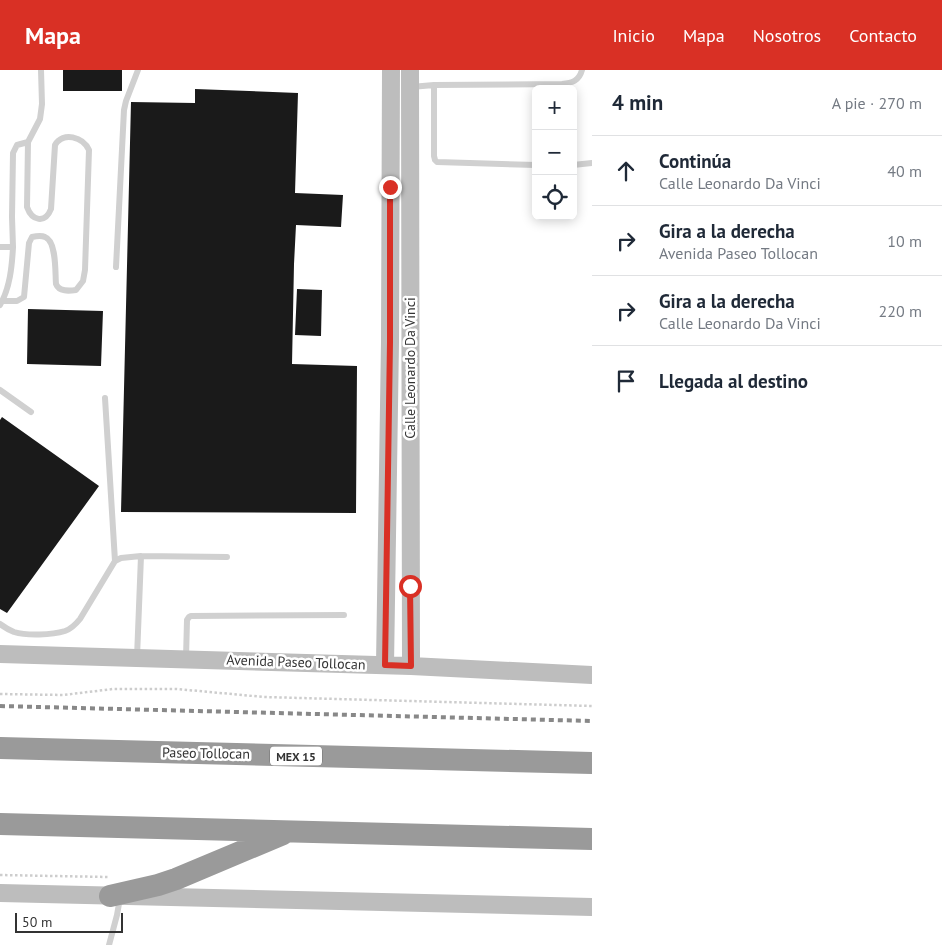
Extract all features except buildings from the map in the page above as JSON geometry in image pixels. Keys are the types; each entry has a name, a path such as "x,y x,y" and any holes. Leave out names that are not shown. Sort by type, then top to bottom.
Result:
{"highway":[{"name":"Paseo Tollocan","path":"0,748 592,763"},
{"path":"0,824 592,840"},
{"path":"115,896 158,885 290,832"}],"main road":[{"name":"Calle Leonardo Da Vinci","path":"385,665 390,342 390,70"},
{"name":"Calle Leonardo Da Vinci","path":"410,78 411,666"},
{"name":"Avenida Paseo Tollocan","path":"0,654 385,665 592,674"},
{"path":"0,893 592,907"}],"lane":[{"path":"28,142 17,145 13,152 13,247 10,275 1,303 18,301 24,297 28,243 32,237 42,236 49,239 55,258 56,284 59,289 76,290 83,281 85,270 89,150 83,141 78,138 68,137 62,138 55,145 50,212 38,219 33,217 27,207 28,142 40,119 42,104 41,70"},
{"path":"116,267 124,110 138,70"},
{"path":"410,78 434,86 569,83 578,78 582,70"},
{"path":"434,86 434,156 437,162 532,165"},
{"path":"577,165 592,163"},
{"path":"0,247 13,247"},
{"path":"0,390 31,412"},
{"path":"105,398 115,561"},
{"path":"137,658 141,556"},
{"path":"0,624 13,632 22,634 49,634 69,629 80,619 115,561 121,558 141,556 227,557"},
{"path":"186,659 187,620 193,615 344,615"},
{"path":"109,945 117,915 115,896"}],"path":[{"path":"0,694 63,694 113,689 177,689 264,697 592,706"}],"railway":[{"path":"0,706 592,721"}],"route":[{"path":"390,187 390,342 385,665 411,666 410,586"}]}
